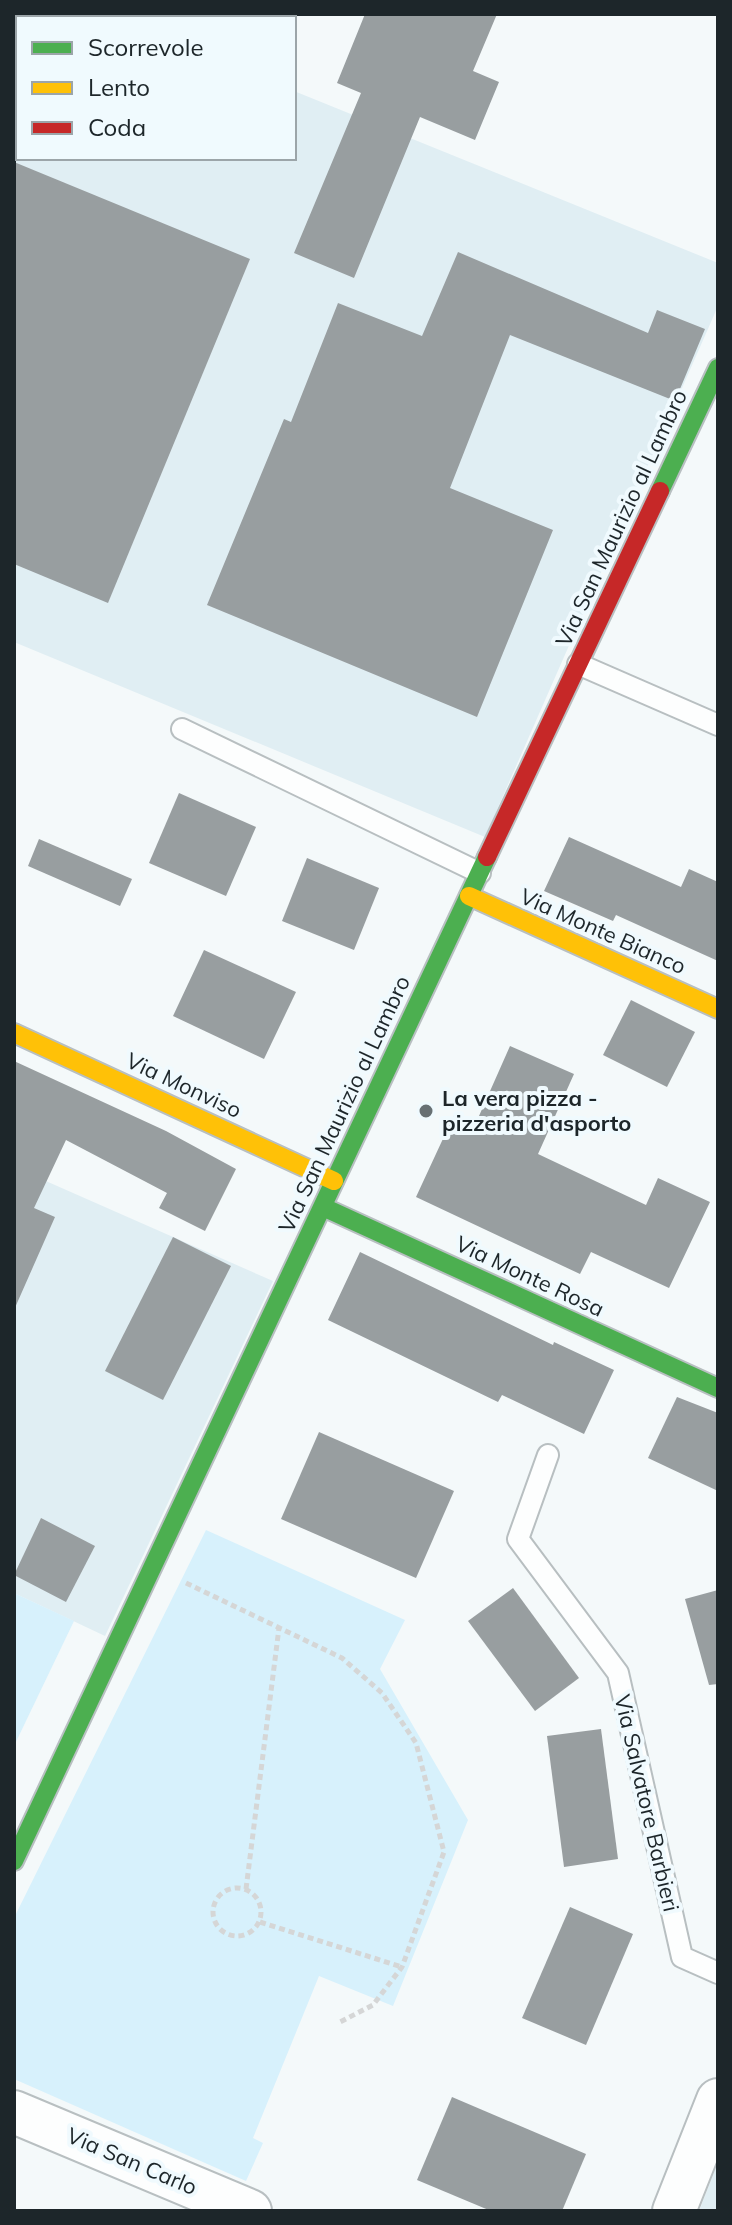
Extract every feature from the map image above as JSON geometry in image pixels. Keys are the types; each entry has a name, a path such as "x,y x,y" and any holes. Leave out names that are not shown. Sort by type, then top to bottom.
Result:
{"main road":[{"name":"Via San Maurizio al Lambro","path":"14,1861 578,664 716,379"},
{"name":"Via Monte Bianco","path":"469,896 718,1009"},
{"name":"Via Monviso","path":"14,1033 334,1181"},
{"name":"Via Monte Rosa","path":"323,1207 718,1388"}],"street":[{"path":"674,2211 718,2100"},
{"name":"Via San Carlo","path":"14,2112 250,2211"}],"lane":[{"path":"578,664 718,725"},
{"path":"182,729 480,873"},
{"name":"Via Salvatore Barbieri","path":"548,1455 518,1539 618,1673 682,1957 718,1973"}],"path":[{"path":"152,1568 342,1658 382,1693 416,1743 444,1852 402,1967 373,2005 338,2023"},
{"path":"246,1889 279,1628"},
{"path":"226,1888 246,1889 260,1903 260,1922 246,1936 227,1936 213,1922 213,1903 226,1888"},
{"path":"260,1922 402,1967"}],"shaded area":[{"path":"14,14 106,16 16,16 16,160 296,160 296,92 718,263 718,306 485,837 14,642"},
{"path":"101,14 218,14 217,16"},
{"path":"14,1167 273,1281 105,1636 14,1593"},
{"path":"206,1530 405,1620 380,1669 468,1820 393,2006 319,1976 253,2138 263,2143 246,2181 14,2079 14,1918"},
{"path":"14,1593 74,1621 14,1746"},
{"path":"718,2162 718,2211 699,2211"}],"building":[{"path":"365,14 497,14 473,71 499,82 475,140 420,117 354,278 294,253 361,93 337,83"},
{"path":"14,162 250,259 108,603 14,564"},
{"path":"458,252 648,333 657,310 705,329 675,401 510,335 450,488 553,530 477,717 207,605 284,419 291,422 338,303 422,336"},
{"path":"179,793 256,827 226,896 149,863"},
{"path":"569,837 681,887 689,869 718,882 718,961 616,915 613,921 544,891"},
{"path":"39,839 132,879 120,906 28,866"},
{"path":"307,858 379,888 354,950 282,921"},
{"path":"204,950 296,992 264,1059 173,1016"},
{"path":"631,1000 695,1032 667,1087 603,1055"},
{"path":"510,1046 574,1074 538,1154 646,1205 658,1178 710,1202 669,1288 591,1252 580,1274 416,1197 454,1115 475,1125"},
{"path":"14,1061 166,1131 236,1169 205,1231 159,1208 167,1193 66,1140 34,1208 55,1217 14,1310"},
{"path":"173,1237 231,1266 163,1400 105,1371"},
{"path":"360,1252 553,1345 554,1342 614,1370 584,1434 502,1395 498,1402 328,1320"},
{"path":"677,1397 718,1413 718,1491 648,1458"},
{"path":"319,1432 454,1491 416,1578 281,1519"},
{"path":"41,1518 95,1546 66,1602 14,1575"},
{"path":"513,1588 579,1678 535,1711 468,1621"},
{"path":"718,1590 718,1684 709,1685 685,1599"},
{"path":"601,1729 618,1859 564,1867 547,1736"},
{"path":"570,1907 633,1934 586,2045 522,2018"},
{"path":"452,2097 586,2154 562,2211 491,2211 417,2180"}],"traffic: fast":[{"path":"660,491 718,368"},
{"path":"14,1861 487,857"},
{"path":"323,1207 718,1388"}],"traffic: slow":[{"path":"469,896 718,1009"},
{"path":"14,1033 334,1181"}],"traffic: jam":[{"path":"487,857 660,491"}],"place":[{"name":"La vera pizza - pizzeria d'asporto","path":"426,1111"}]}
